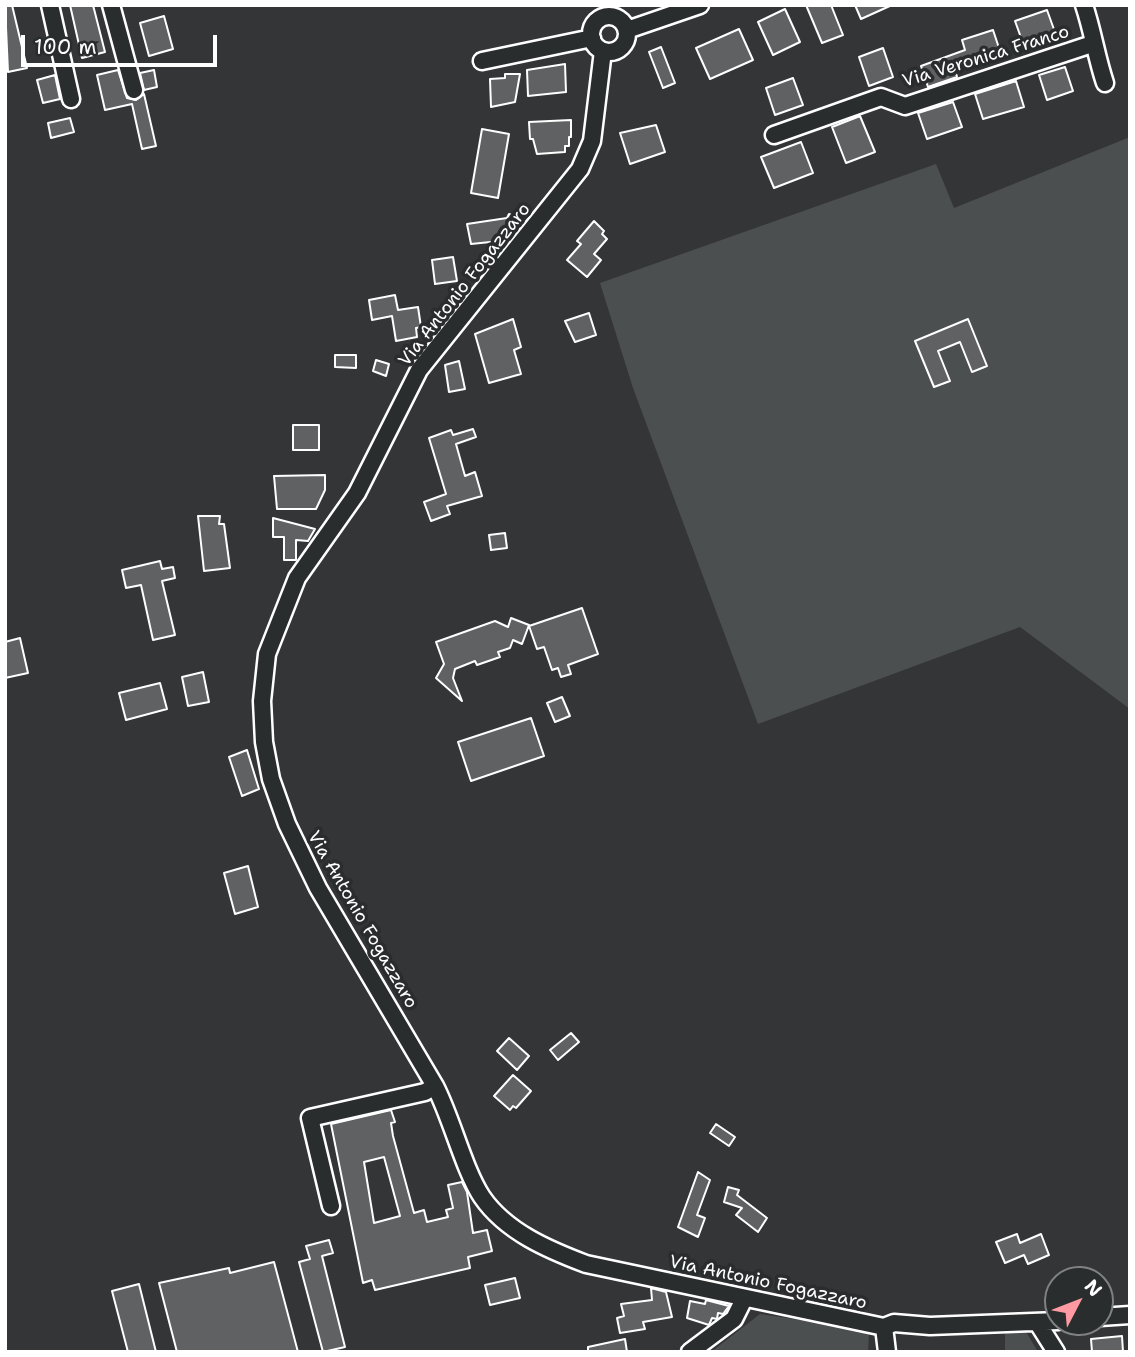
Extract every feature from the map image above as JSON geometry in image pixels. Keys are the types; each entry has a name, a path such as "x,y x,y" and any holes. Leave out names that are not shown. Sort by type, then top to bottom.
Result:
{"street":[{"path":"50,5 71,99"},
{"path":"111,5 134,90"},
{"path":"627,30 700,5"},
{"name":"Via Veronica Franco","path":"1084,5 1092,31 1092,44 1105,83"},
{"path":"599,11 616,17 627,30 626,39 619,49 603,51 592,38 592,28 599,11"},
{"path":"482,61 592,38"},
{"name":"Via Veronica Franco","path":"774,135 881,97 905,106 1092,44"},
{"name":"Via Antonio Fogazzaro","path":"603,51 592,141 580,169 419,370 357,493 297,578 267,654 262,701 264,742 271,779 287,824 318,888 436,1086 482,1197 523,1235 550,1251 586,1264 884,1327 894,1324 930,1326 1044,1322"},
{"path":"331,1206 310,1118 425,1092 436,1086"},
{"path":"690,1352 734,1319 744,1299"},
{"path":"1037,1322 1056,1352"},
{"path":"884,1327 887,1352"}],"shaded area":[{"path":"1130,137 1130,709 1020,627 758,724 633,388 600,283 936,164 954,208"},
{"path":"760,1314 863,1329 869,1334 868,1352 711,1352"},
{"path":"1025,1330 1038,1352 1005,1352 1005,1333"}],"building":[{"path":"5,5 12,5 27,68 8,72"},
{"path":"70,5 93,5 105,52 82,58"},
{"path":"806,5 831,5 843,35 822,43"},
{"path":"855,5 892,5 861,19"},
{"path":"785,9 800,42 773,55 758,22"},
{"path":"1047,10 1056,35 1024,46 1015,21"},
{"path":"164,16 173,49 149,56 140,23"},
{"path":"739,29 753,60 710,79 696,48"},
{"path":"993,30 1001,54 955,70 957,77 928,87 921,66 965,50 962,40"},
{"path":"661,47 675,83 663,88 649,52"},
{"path":"883,48 893,77 869,86 859,57"},
{"path":"565,64 566,92 528,96 527,70"},
{"path":"1065,67 1073,91 1047,100 1039,75"},
{"path":"118,70 127,98 136,100 144,94 156,146 142,149 132,104 105,110 97,75"},
{"path":"154,70 157,87 144,90 140,73"},
{"path":"505,74 520,74 515,102 491,107 490,79 505,78"},
{"path":"55,75 60,99 43,103 37,80"},
{"path":"793,78 803,105 775,115 766,88"},
{"path":"1016,81 1024,107 983,119 975,94"},
{"path":"953,102 962,127 927,139 918,113"},
{"path":"860,116 875,152 846,163 832,127"},
{"path":"70,118 74,132 51,138 48,123"},
{"path":"571,120 571,137 569,146 565,146 565,152 537,154 533,139 530,139 529,122"},
{"path":"656,125 665,152 630,164 620,133"},
{"path":"482,129 509,134 498,198 471,193"},
{"path":"801,142 813,173 774,188 761,157"},
{"path":"509,214 519,218 510,240 471,244 467,224 507,218"},
{"path":"594,221 604,231 602,234 607,239 594,254 601,260 587,277 567,260 581,244 577,241"},
{"path":"453,257 457,281 435,284 432,260"},
{"path":"395,295 398,310 418,307 421,327 416,328 417,337 396,341 392,316 372,320 369,300"},
{"path":"589,313 596,335 575,342 565,321"},
{"path":"513,319 521,347 514,350 521,374 489,383 475,334"},
{"path":"968,319 987,366 972,372 960,342 938,351 950,381 934,387 915,341"},
{"path":"335,355 356,355 356,368 335,367"},
{"path":"376,360 389,364 386,376 373,371"},
{"path":"459,361 465,389 449,392 445,365"},
{"path":"293,425 319,425 319,450 293,450"},
{"path":"473,429 476,437 456,444 465,476 475,472 482,496 447,506 450,514 431,521 424,502 446,494 429,438 451,430 453,435"},
{"path":"325,475 325,490 316,509 277,509 274,476"},
{"path":"198,516 220,516 219,524 224,524 230,568 204,571"},
{"path":"273,518 315,529 308,541 296,540 296,560 284,560 284,537 273,537"},
{"path":"505,533 507,548 491,550 489,535"},
{"path":"160,561 162,569 173,567 175,578 162,581 175,635 153,640 141,585 126,588 122,570"},
{"path":"582,608 598,654 568,665 571,674 561,677 558,668 552,670 544,647 537,649 529,626"},
{"path":"511,618 529,625 522,644 513,640 510,648 498,652 500,657 477,665 475,661 455,669 453,678 462,701 436,678 444,664 436,642 495,621 508,627"},
{"path":"20,638 28,673 5,678 5,642"},
{"path":"203,672 209,702 188,706 182,677"},
{"path":"160,683 167,709 126,720 119,693"},
{"path":"562,697 570,716 555,722 547,703"},
{"path":"531,718 544,756 471,781 458,742"},
{"path":"247,750 259,789 242,796 229,757"},
{"path":"248,866 258,907 235,914 224,873"},
{"path":"571,1033 579,1042 558,1060 550,1050"},
{"path":"509,1038 529,1056 517,1070 497,1051"},
{"path":"513,1075 531,1091 516,1108 513,1106 510,1110 494,1096"},
{"path":"391,1110 395,1122 391,1123 393,1136 414,1213 424,1210 427,1222 448,1217 446,1210 453,1208 448,1185 462,1182 467,1192 473,1233 487,1230 492,1251 468,1257 470,1268 375,1290 372,1280 363,1283 331,1124","holes":["384,1157 400,1216 374,1223 364,1162"]},
{"path":"716,1124 735,1137 729,1146 710,1133"},
{"path":"698,1172 710,1180 697,1215 705,1218 698,1237 678,1227"},
{"path":"728,1187 739,1190 737,1195 767,1218 758,1232 736,1215 742,1208 724,1202"},
{"path":"1017,1234 1020,1243 1041,1234 1049,1255 1028,1264 1024,1255 1005,1263 996,1242"},
{"path":"329,1240 333,1253 322,1256 345,1347 323,1352 299,1262 310,1259 306,1246"},
{"path":"274,1262 298,1352 177,1352 159,1283 229,1268 230,1273"},
{"path":"515,1278 520,1298 490,1305 485,1285"},
{"path":"139,1284 156,1352 128,1352 112,1291"},
{"path":"651,1288 666,1292 672,1317 643,1322 645,1329 620,1333 617,1318 624,1316 621,1304 652,1300"},
{"path":"706,1300 729,1306 723,1314 718,1313 717,1319 712,1318 709,1325 687,1318 690,1301 705,1304"},
{"path":"1122,1336 1123,1352 1092,1352 1091,1339"},
{"path":"625,1339 627,1352 588,1352 588,1347"}]}
